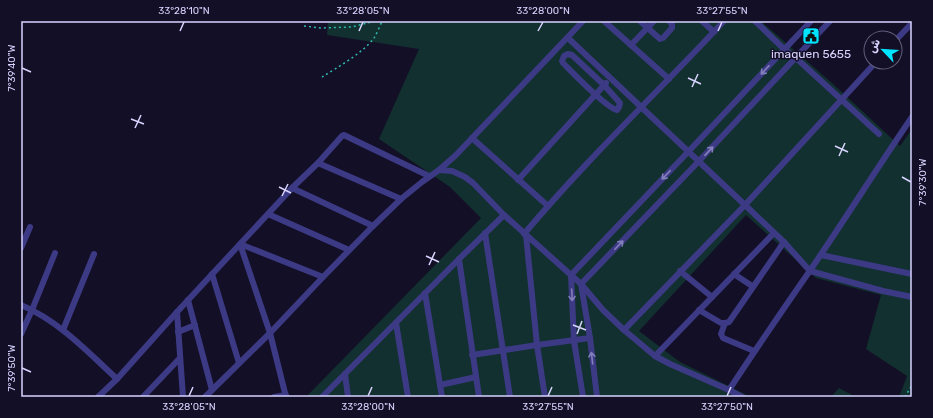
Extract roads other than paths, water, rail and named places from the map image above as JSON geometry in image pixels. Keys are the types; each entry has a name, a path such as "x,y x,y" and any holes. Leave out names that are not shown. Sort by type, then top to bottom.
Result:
{"street":[{"path":"205,397 270,333 322,277 373,226 402,199 456,155 583,21"},
{"path":"604,21 669,79"},
{"path":"640,21 661,39 672,28 672,24 669,21"},
{"path":"631,45 654,21"},
{"path":"702,21 714,32"},
{"path":"545,397 537,345 525,234 548,206 724,21"},
{"path":"756,21 784,49 796,58 879,134"},
{"path":"583,397 574,341 571,275 810,21"},
{"path":"581,284 830,21"},
{"path":"903,33 912,23"},
{"path":"568,38 784,242 810,271 912,297"},
{"path":"572,54 604,85 620,103 617,110 612,108 596,95 563,63 562,61 564,56 572,54"},
{"path":"624,330 745,205 869,70"},
{"path":"518,180 610,78"},
{"path":"729,390 912,117"},
{"path":"98,397 341,137 344,135 429,176"},
{"path":"472,138 548,206"},
{"path":"318,163 402,199"},
{"path":"439,170 452,171 466,177 504,215 581,284 602,310 656,356 742,397"},
{"path":"292,188 373,226"},
{"path":"268,214 349,250"},
{"path":"322,397 504,215"},
{"path":"21,248 30,227"},
{"path":"485,233 510,397"},
{"path":"656,356 774,233"},
{"path":"754,351 723,338 721,334 725,323 730,320 752,286 784,242"},
{"path":"240,244 322,277"},
{"path":"240,244 270,333 286,396 274,397"},
{"path":"21,334 55,254"},
{"path":"63,330 94,254"},
{"path":"820,254 912,274"},
{"path":"459,259 478,397"},
{"path":"680,271 712,297"},
{"path":"212,274 239,363"},
{"path":"734,274 752,286"},
{"path":"581,284 590,338 597,397"},
{"path":"425,293 442,397"},
{"path":"188,300 212,390"},
{"path":"21,305 32,310 63,330 116,379"},
{"path":"699,310 721,323 725,323"},
{"path":"177,312 183,397"},
{"path":"396,323 408,397"},
{"path":"178,332 195,325"},
{"path":"472,355 590,338"},
{"path":"143,397 180,358"},
{"path":"345,374 348,397"},
{"path":"440,385 476,377"}],"place":[{"name":"imaquen 5655","path":"811,36"}]}
